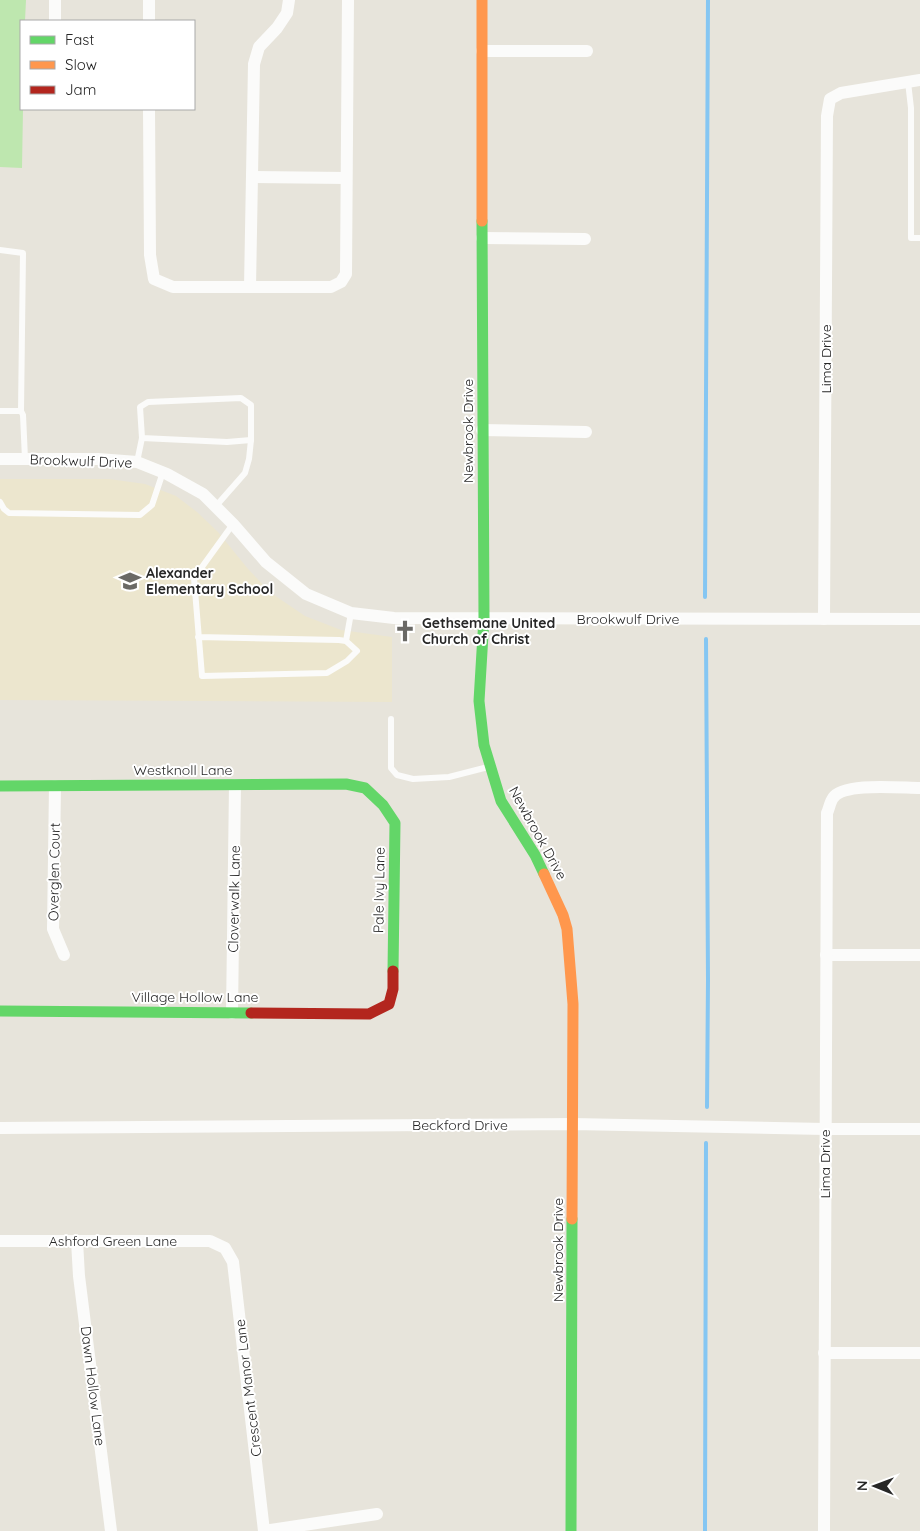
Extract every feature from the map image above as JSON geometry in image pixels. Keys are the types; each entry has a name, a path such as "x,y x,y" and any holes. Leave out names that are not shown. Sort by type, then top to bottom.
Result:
{"street":[{"path":"55,0 55,20"},
{"path":"149,0 149,20"},
{"path":"250,287 254,64 259,47 287,13 289,0"},
{"path":"149,110 150,254 154,279 173,286 331,287 341,282 346,274 348,0"},
{"name":"Newbrook Drive","path":"482,0 484,618 479,701 483,738 489,766 501,801 535,854 551,886 567,929 573,1004 572,1531"},
{"path":"482,51 587,51"},
{"name":"Lima Drive","path":"824,619 827,116 830,99 841,93 914,81"},
{"path":"252,177 346,178"},
{"path":"482,238 585,239"},
{"path":"482,430 586,432"},
{"name":"Brookwulf Drive","path":"0,459 98,459 137,462 164,472 203,494 233,524 266,562 306,594 351,613 394,618 920,619"},
{"name":"Westknoll Lane","path":"0,786 346,784 365,788"},
{"name":"Cloverwalk Lane","path":"232,1013 235,785"},
{"name":"Overglen Court","path":"55,786 53,929 64,955"},
{"name":"Lima Drive","path":"824,1531 828,813 833,797 844,790 861,787 920,788"},
{"name":"Pale Ivy Lane","path":"365,788 383,805 395,822 393,989 389,1004"},
{"path":"826,955 920,955"},
{"name":"Village Hollow Lane","path":"0,1011 369,1014 389,1004"},
{"name":"Beckford Drive","path":"0,1128 573,1124 920,1129"},
{"name":"Ashford Green Lane","path":"0,1241 210,1241 225,1248"},
{"name":"Dawn Hollow Lane","path":"78,1241 79,1276 110,1531"},
{"name":"Crescent Manor Lane","path":"225,1248 233,1262 264,1531"},
{"path":"824,1353 920,1353"},
{"path":"264,1531 377,1514"}],"lane":[{"path":"914,81 911,108 910,238 920,238"},
{"path":"0,250 23,253 21,411 23,415 25,459"},
{"path":"137,462 142,438 140,407 148,402 241,398 251,405 249,459 245,473 216,506"},
{"path":"0,411 21,411"},
{"path":"142,438 227,442 251,440"},
{"path":"0,502 9,513 140,515 152,505 164,472"},
{"path":"198,637 339,640 346,641 357,651 347,661 327,673 202,676 198,637 194,578 233,524"},
{"path":"346,641 351,613"},
{"path":"391,719 391,768 397,775 413,779 449,777 489,766"}],"shaded area":[{"name":"Alexander Elementary School","path":"0,479 109,479 145,484 176,496 197,512 218,532 248,569 271,593 305,616 341,630 392,637 392,702 0,700"}],"green space":[{"path":"0,0 26,0 25,20 20,20 20,110 23,110 22,168 0,167"}],"waterway":[{"path":"705,597 708,0"},
{"path":"706,639 707,1107"},
{"path":"705,1531 706,1143"}],"traffic: fast":[{"path":"482,221 484,618 479,701 484,745 501,801 535,855 544,874"},
{"path":"0,786 346,784 365,788 383,805 395,823 393,971"},
{"path":"0,1011 251,1013"},
{"path":"571,1531 572,1219"}],"traffic: slow":[{"path":"482,0 482,221"},
{"path":"544,874 563,915 567,929 573,1004 572,1219"}],"traffic: jam":[{"path":"251,1013 369,1014 389,1004 393,989 393,971"}],"place":[{"name":"Alexander Elementary School","path":"130,581"},
{"name":"Gethsemane United Church of Christ","path":"405,631"}]}
